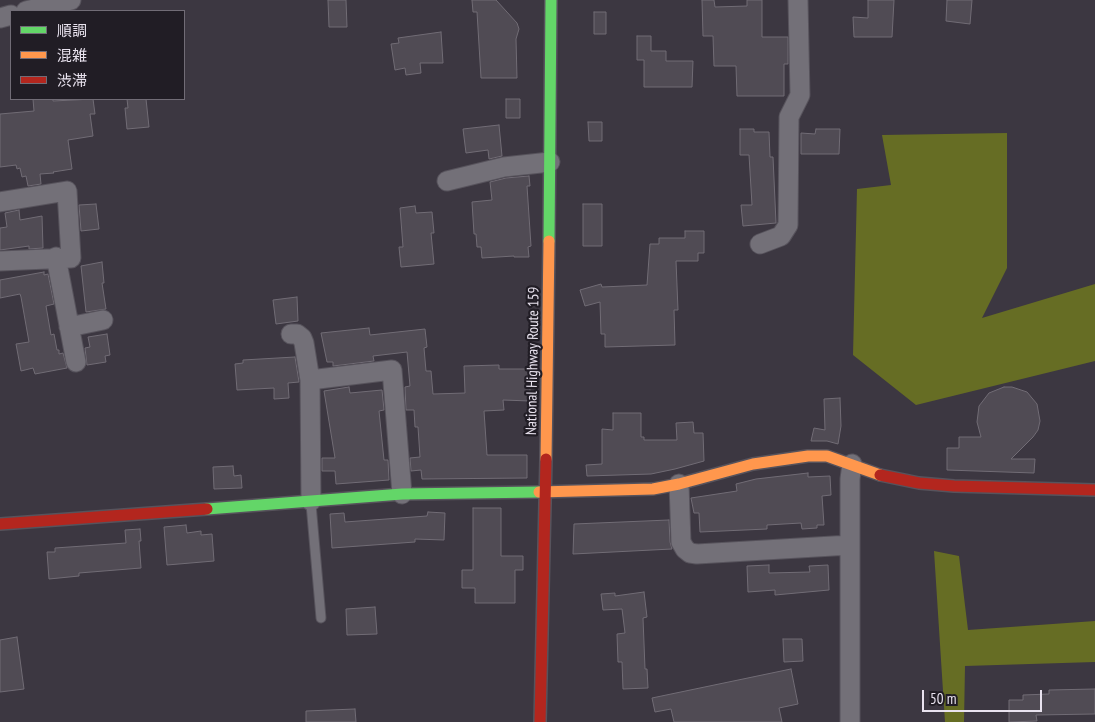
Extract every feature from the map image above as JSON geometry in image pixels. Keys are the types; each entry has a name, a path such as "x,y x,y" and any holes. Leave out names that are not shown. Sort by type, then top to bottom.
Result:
{"main road":[{"name":"National Highway Route 159","path":"540,722 546,493 551,0"},
{"path":"0,524 402,494 625,491 679,484 716,473 780,459 808,456 827,456 885,477 919,483 954,486 1095,490"}],"street":[{"path":"30,10 71,0"},
{"path":"760,244 781,236 788,225 789,117 800,95 798,0"},
{"path":"447,181 504,167 550,162"},
{"path":"0,202 66,191 71,258 56,257 0,261"},
{"path":"56,257 76,362"},
{"path":"69,327 103,320"},
{"path":"291,334 297,334 302,338 310,380 311,501"},
{"path":"310,380 392,370 402,494"},
{"path":"850,722 850,479 852,464"},
{"path":"679,484 681,542 690,553 850,545"}],"lane":[{"path":"311,501 321,618"}],"green space":[{"path":"1007,133 1007,268 982,318 1095,284 1095,361 916,405 853,355 857,189 891,185 882,135"},
{"path":"934,551 959,556 968,630 1095,621 1095,662 965,666 964,722 945,722"}],"building":[{"path":"328,0 346,0 347,27 329,27"},
{"path":"472,0 496,0 517,23 519,29 516,39 517,78 481,78 477,12 473,12"},
{"path":"702,0 714,0 715,7 747,6 747,0 762,0 762,37 788,37 788,64 784,64 784,96 737,96 736,66 714,66 713,36 703,36"},
{"path":"868,0 894,0 892,37 854,37 853,17 868,18"},
{"path":"947,0 972,0 970,24 946,21"},
{"path":"594,12 606,12 606,34 594,34"},
{"path":"441,32 443,63 420,63 421,73 406,75 405,68 395,70 391,44 399,43 398,38"},
{"path":"637,36 651,36 651,51 666,51 666,61 693,61 692,87 644,87 644,60 637,60"},
{"path":"506,99 520,99 520,118 506,118"},
{"path":"33,100 93,100 95,114 90,114 93,136 68,140 72,169 40,174 41,184 28,186 26,176 22,177 20,168 17,169 16,165 0,167 0,114 34,111"},
{"path":"127,100 146,100 149,127 127,129 125,108 128,108"},
{"path":"588,122 602,122 602,141 589,141"},
{"path":"499,125 502,156 489,159 488,150 466,153 463,129"},
{"path":"740,129 754,129 754,132 769,132 770,157 773,157 776,223 743,226 741,205 752,205 749,155 740,155"},
{"path":"816,129 840,129 839,154 801,154 801,133 815,134"},
{"path":"529,176 530,186 527,186 531,246 528,247 529,257 482,258 481,247 477,247 476,234 474,234 472,202 492,200 490,182 506,178"},
{"path":"96,204 99,229 81,231 79,205"},
{"path":"583,204 602,204 602,246 583,246"},
{"path":"415,206 416,213 432,212 434,233 431,233 434,264 401,267 399,247 403,247 400,208"},
{"path":"19,210 20,220 42,216 43,248 29,249 29,246 0,250 0,228 7,227 5,213"},
{"path":"685,231 704,231 704,253 698,253 698,261 676,261 678,310 674,310 675,345 605,347 605,334 601,334 600,302 585,306 580,290 601,284 602,287 647,285 650,244 659,244 659,238 685,238"},
{"path":"102,262 104,283 102,283 106,309 86,312 81,266"},
{"path":"44,272 44,275 48,274 54,304 46,306 51,335 54,334 57,350 59,350 59,354 63,353 67,368 35,374 33,368 21,371 16,344 29,342 20,294 0,298 0,280"},
{"path":"297,297 298,321 276,324 273,300"},
{"path":"369,328 370,335 425,329 427,347 424,348 426,371 431,371 433,394 465,393 464,366 499,365 499,369 530,369 530,401 503,400 504,410 484,411 487,455 527,455 527,478 422,479 421,470 411,471 410,458 420,457 418,427 415,427 414,410 406,410 405,387 410,386 407,352 373,356 374,361 333,366 333,362 327,362 321,333"},
{"path":"107,334 110,355 105,356 106,362 87,365 85,348 90,347 88,337"},
{"path":"295,357 299,382 288,383 289,398 274,399 274,388 237,390 235,364 243,363 243,360"},
{"path":"349,387 350,393 382,390 384,410 379,411 384,460 388,460 389,480 336,484 335,471 322,471 322,458 335,458 324,391"},
{"path":"1004,387 1012,387 1027,392 1037,404 1040,421 1038,430 1011,459 1035,459 1034,473 947,470 947,448 959,448 959,437 981,437 977,422 979,406 989,393"},
{"path":"840,398 841,426 838,444 827,441 811,441 814,428 825,430 824,399"},
{"path":"613,413 641,413 641,437 644,437 644,440 677,440 676,423 693,422 694,433 703,433 704,461 651,474 587,476 586,465 602,464 602,429 613,430"},
{"path":"233,466 234,476 241,475 242,488 214,489 213,467"},
{"path":"808,473 808,477 830,476 831,495 822,496 824,525 817,525 817,528 802,529 801,523 767,525 767,529 700,532 699,513 694,513 691,498 737,491 736,484 756,479"},
{"path":"473,508 501,508 501,556 523,556 523,570 515,570 515,603 475,603 475,588 462,588 462,570 473,570"},
{"path":"428,512 445,513 444,540 415,539 415,542 332,548 330,514 344,513 345,522 427,516"},
{"path":"669,520 672,549 573,554 574,524"},
{"path":"186,525 187,533 201,531 201,535 212,534 214,561 167,565 164,527"},
{"path":"140,529 141,568 79,573 79,576 49,579 47,552 55,552 55,548 126,543 125,530"},
{"path":"769,565 769,573 810,572 809,566 828,565 829,590 775,595 775,590 748,592 747,566"},
{"path":"644,592 647,617 643,618 645,669 647,669 648,688 623,689 622,662 618,662 617,634 625,633 622,609 603,610 601,594 615,593 615,596"},
{"path":"375,607 377,634 347,635 346,609"},
{"path":"17,637 24,689 0,692 0,640"},
{"path":"783,639 802,639 803,661 784,662"},
{"path":"791,669 798,704 779,708 782,722 674,722 671,709 655,712 652,698"},
{"path":"1095,689 1095,714 1036,715 1037,721 1009,722 1009,700 1023,700 1023,695 1049,694 1049,690"},
{"path":"355,709 356,722 306,722 306,711"}],"traffic: fast":[{"path":"549,241 551,0"},
{"path":"207,509 402,494 539,492"}],"traffic: slow":[{"path":"546,459 549,241"},
{"path":"539,492 653,489 753,464 808,456 827,456 880,475"}],"traffic: jam":[{"path":"540,722 546,459"},
{"path":"880,475 919,483 954,486 1095,490"},
{"path":"0,524 207,509"}]}
